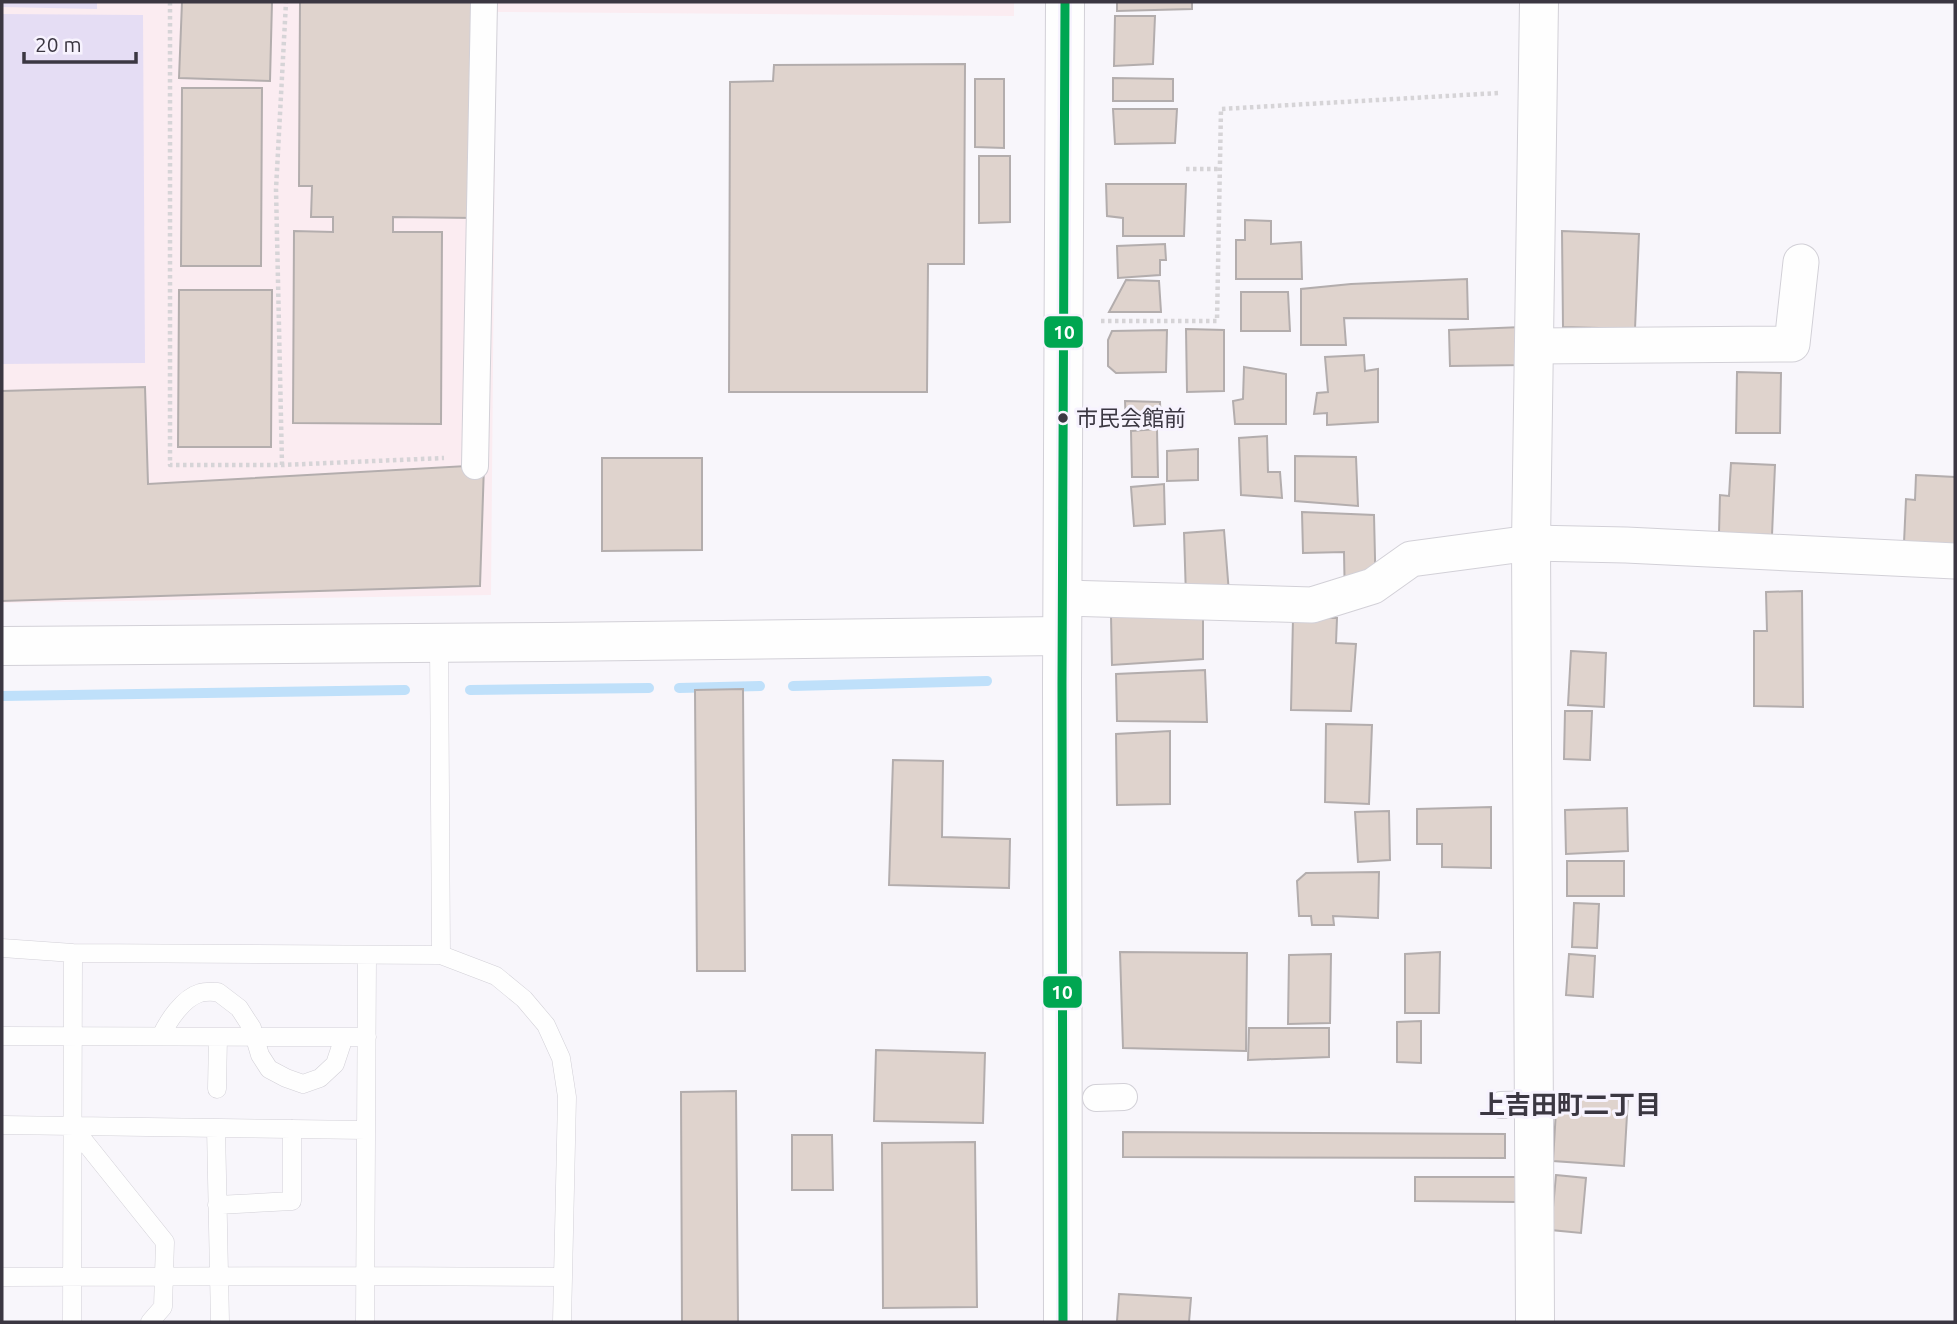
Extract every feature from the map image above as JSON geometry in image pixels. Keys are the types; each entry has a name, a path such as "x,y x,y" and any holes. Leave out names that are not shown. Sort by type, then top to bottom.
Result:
{"street":[{"path":"475,461 484,2"},
{"path":"1063,1322 1065,2"},
{"path":"1535,1322 1517,1104 1531,543 1539,2"},
{"path":"1534,346 1792,344 1801,262"},
{"path":"1063,598 1312,605 1373,586 1411,559 1531,543 1955,561"},
{"path":"2,646 1062,636"},
{"path":"1096,1098 1124,1097"}],"lane":[{"path":"439,642 442,955"},
{"path":"2,948 73,953 442,955 496,976 524,999 547,1026 561,1058 567,1097 562,1322"},
{"path":"72,1322 73,953"},
{"path":"365,1322 367,955"},
{"path":"161,1036 168,1021 182,1005 199,993 218,992 239,1007 252,1028 260,1055 269,1069 303,1084 320,1078 335,1064 344,1037"},
{"path":"2,1036 367,1037"},
{"path":"217,1089 218,1037"},
{"path":"2,1125 366,1130"},
{"path":"72,1126 165,1242 163,1307 149,1322"},
{"path":"216,1128 220,1322"},
{"path":"217,1205 292,1201 292,1129"},
{"path":"2,1277 563,1277"}],"path":[{"path":"170,2 170,465 475,461"},
{"path":"282,465 276,189 286,2"},
{"path":"1064,321 1217,321 1221,109 1538,90"},
{"path":"1186,169 1220,169"}],"shaded area":[{"path":"2,2 1014,2 1014,16 496,12 491,595 2,603"},
{"path":"2,2 97,2 97,9 2,7"},
{"path":"2,14 143,15 145,363 2,364"}],"building":[{"path":"182,2 272,2 270,81 179,78"},
{"path":"300,2 476,2 474,218 393,217 393,232 442,232 441,424 293,423 294,231 333,232 333,217 311,217 312,186 299,186"},
{"path":"1117,2 1192,2 1192,9 1117,11"},
{"path":"1115,16 1155,16 1153,64 1114,66"},
{"path":"965,64 964,264 928,264 927,392 729,392 730,82 773,81 774,65"},
{"path":"1113,78 1173,79 1173,101 1113,101"},
{"path":"975,79 1004,79 1004,148 975,147"},
{"path":"182,88 262,88 261,266 181,266"},
{"path":"1113,109 1177,109 1175,143 1115,144"},
{"path":"979,156 1010,156 1010,222 979,223"},
{"path":"1106,184 1186,184 1184,236 1123,236 1123,218 1107,216"},
{"path":"1245,220 1271,221 1271,244 1301,242 1302,279 1236,279 1236,240 1245,240"},
{"path":"1562,231 1639,234 1635,329 1563,327"},
{"path":"1165,244 1166,260 1160,260 1160,275 1118,278 1117,246"},
{"path":"1467,279 1468,319 1344,318 1346,345 1301,345 1301,289"},
{"path":"1126,280 1159,281 1161,312 1109,312"},
{"path":"179,290 272,290 271,447 178,447"},
{"path":"1241,292 1288,292 1290,331 1241,331"},
{"path":"1522,327 1525,365 1450,366 1449,330"},
{"path":"1186,329 1224,330 1224,391 1187,392"},
{"path":"1167,330 1166,372 1116,373 1108,366 1108,340 1112,331"},
{"path":"1364,355 1365,371 1378,369 1378,422 1327,425 1327,413 1314,414 1317,393 1328,392 1325,357"},
{"path":"1244,367 1286,374 1286,424 1235,424 1233,401 1243,399"},
{"path":"1737,372 1781,373 1780,433 1736,433"},
{"path":"145,387 148,484 484,465 480,586 2,601 2,391"},
{"path":"1125,401 1160,402 1161,425 1126,426"},
{"path":"1157,429 1158,477 1132,477 1131,431"},
{"path":"1267,436 1268,472 1280,472 1282,498 1241,495 1239,438"},
{"path":"1198,449 1198,480 1167,481 1167,451"},
{"path":"1295,456 1356,457 1358,506 1295,501"},
{"path":"602,458 702,458 702,550 602,551"},
{"path":"1731,463 1775,465 1772,535 1719,533 1720,495 1729,496"},
{"path":"1916,475 1955,477 1955,545 1904,543 1906,499 1915,500"},
{"path":"1164,484 1165,524 1134,526 1131,487"},
{"path":"1302,512 1374,515 1376,601 1345,603 1344,552 1303,553"},
{"path":"1224,530 1229,593 1186,597 1184,533"},
{"path":"1802,591 1803,707 1754,706 1754,631 1767,631 1766,592"},
{"path":"1111,616 1203,617 1203,659 1112,665"},
{"path":"1293,618 1337,618 1336,643 1356,644 1351,711 1291,710"},
{"path":"1571,651 1606,653 1604,707 1568,705"},
{"path":"1205,670 1207,722 1117,721 1116,674"},
{"path":"743,689 745,971 697,971 695,690"},
{"path":"1565,711 1592,711 1590,760 1564,759"},
{"path":"1326,724 1372,725 1369,804 1325,802"},
{"path":"1170,731 1170,804 1117,805 1116,734"},
{"path":"893,760 943,761 942,837 1010,839 1009,888 889,885"},
{"path":"1491,807 1491,868 1442,867 1442,844 1417,844 1417,809"},
{"path":"1627,808 1628,851 1566,854 1565,810"},
{"path":"1389,811 1390,860 1358,862 1355,812"},
{"path":"1567,861 1624,861 1624,896 1567,896"},
{"path":"1379,872 1378,918 1333,916 1334,925 1312,925 1311,916 1299,916 1297,881 1306,873"},
{"path":"1574,903 1599,904 1597,948 1572,947"},
{"path":"1120,952 1247,953 1246,1051 1123,1048"},
{"path":"1440,952 1439,1013 1405,1013 1405,954"},
{"path":"1331,954 1330,1023 1288,1024 1289,955"},
{"path":"1569,954 1595,956 1593,997 1566,995"},
{"path":"1421,1021 1421,1063 1397,1062 1397,1022"},
{"path":"1249,1028 1329,1028 1329,1057 1248,1060"},
{"path":"876,1050 985,1053 983,1123 874,1121"},
{"path":"736,1091 738,1322 682,1322 681,1092"},
{"path":"1557,1093 1628,1098 1624,1166 1553,1161"},
{"path":"1123,1132 1505,1134 1505,1158 1123,1157"},
{"path":"792,1135 832,1135 833,1190 792,1190"},
{"path":"975,1142 977,1307 883,1308 882,1143"},
{"path":"1556,1175 1586,1178 1581,1233 1551,1230"},
{"path":"1415,1177 1518,1177 1518,1202 1415,1201"},
{"path":"1119,1294 1191,1298 1189,1322 1117,1321"}],"waterway":[{"path":"793,686 987,681"},
{"path":"679,688 760,686"},
{"path":"470,690 649,688"},
{"path":"2,696 405,690"}],"transit line":[{"name":"10","path":"1063,1322 1065,2"}],"place":[{"name":"市民会館前","path":"1063,418"}],"district":[{"name":"上吉田町二丁目","path":"1570,1105"}]}
